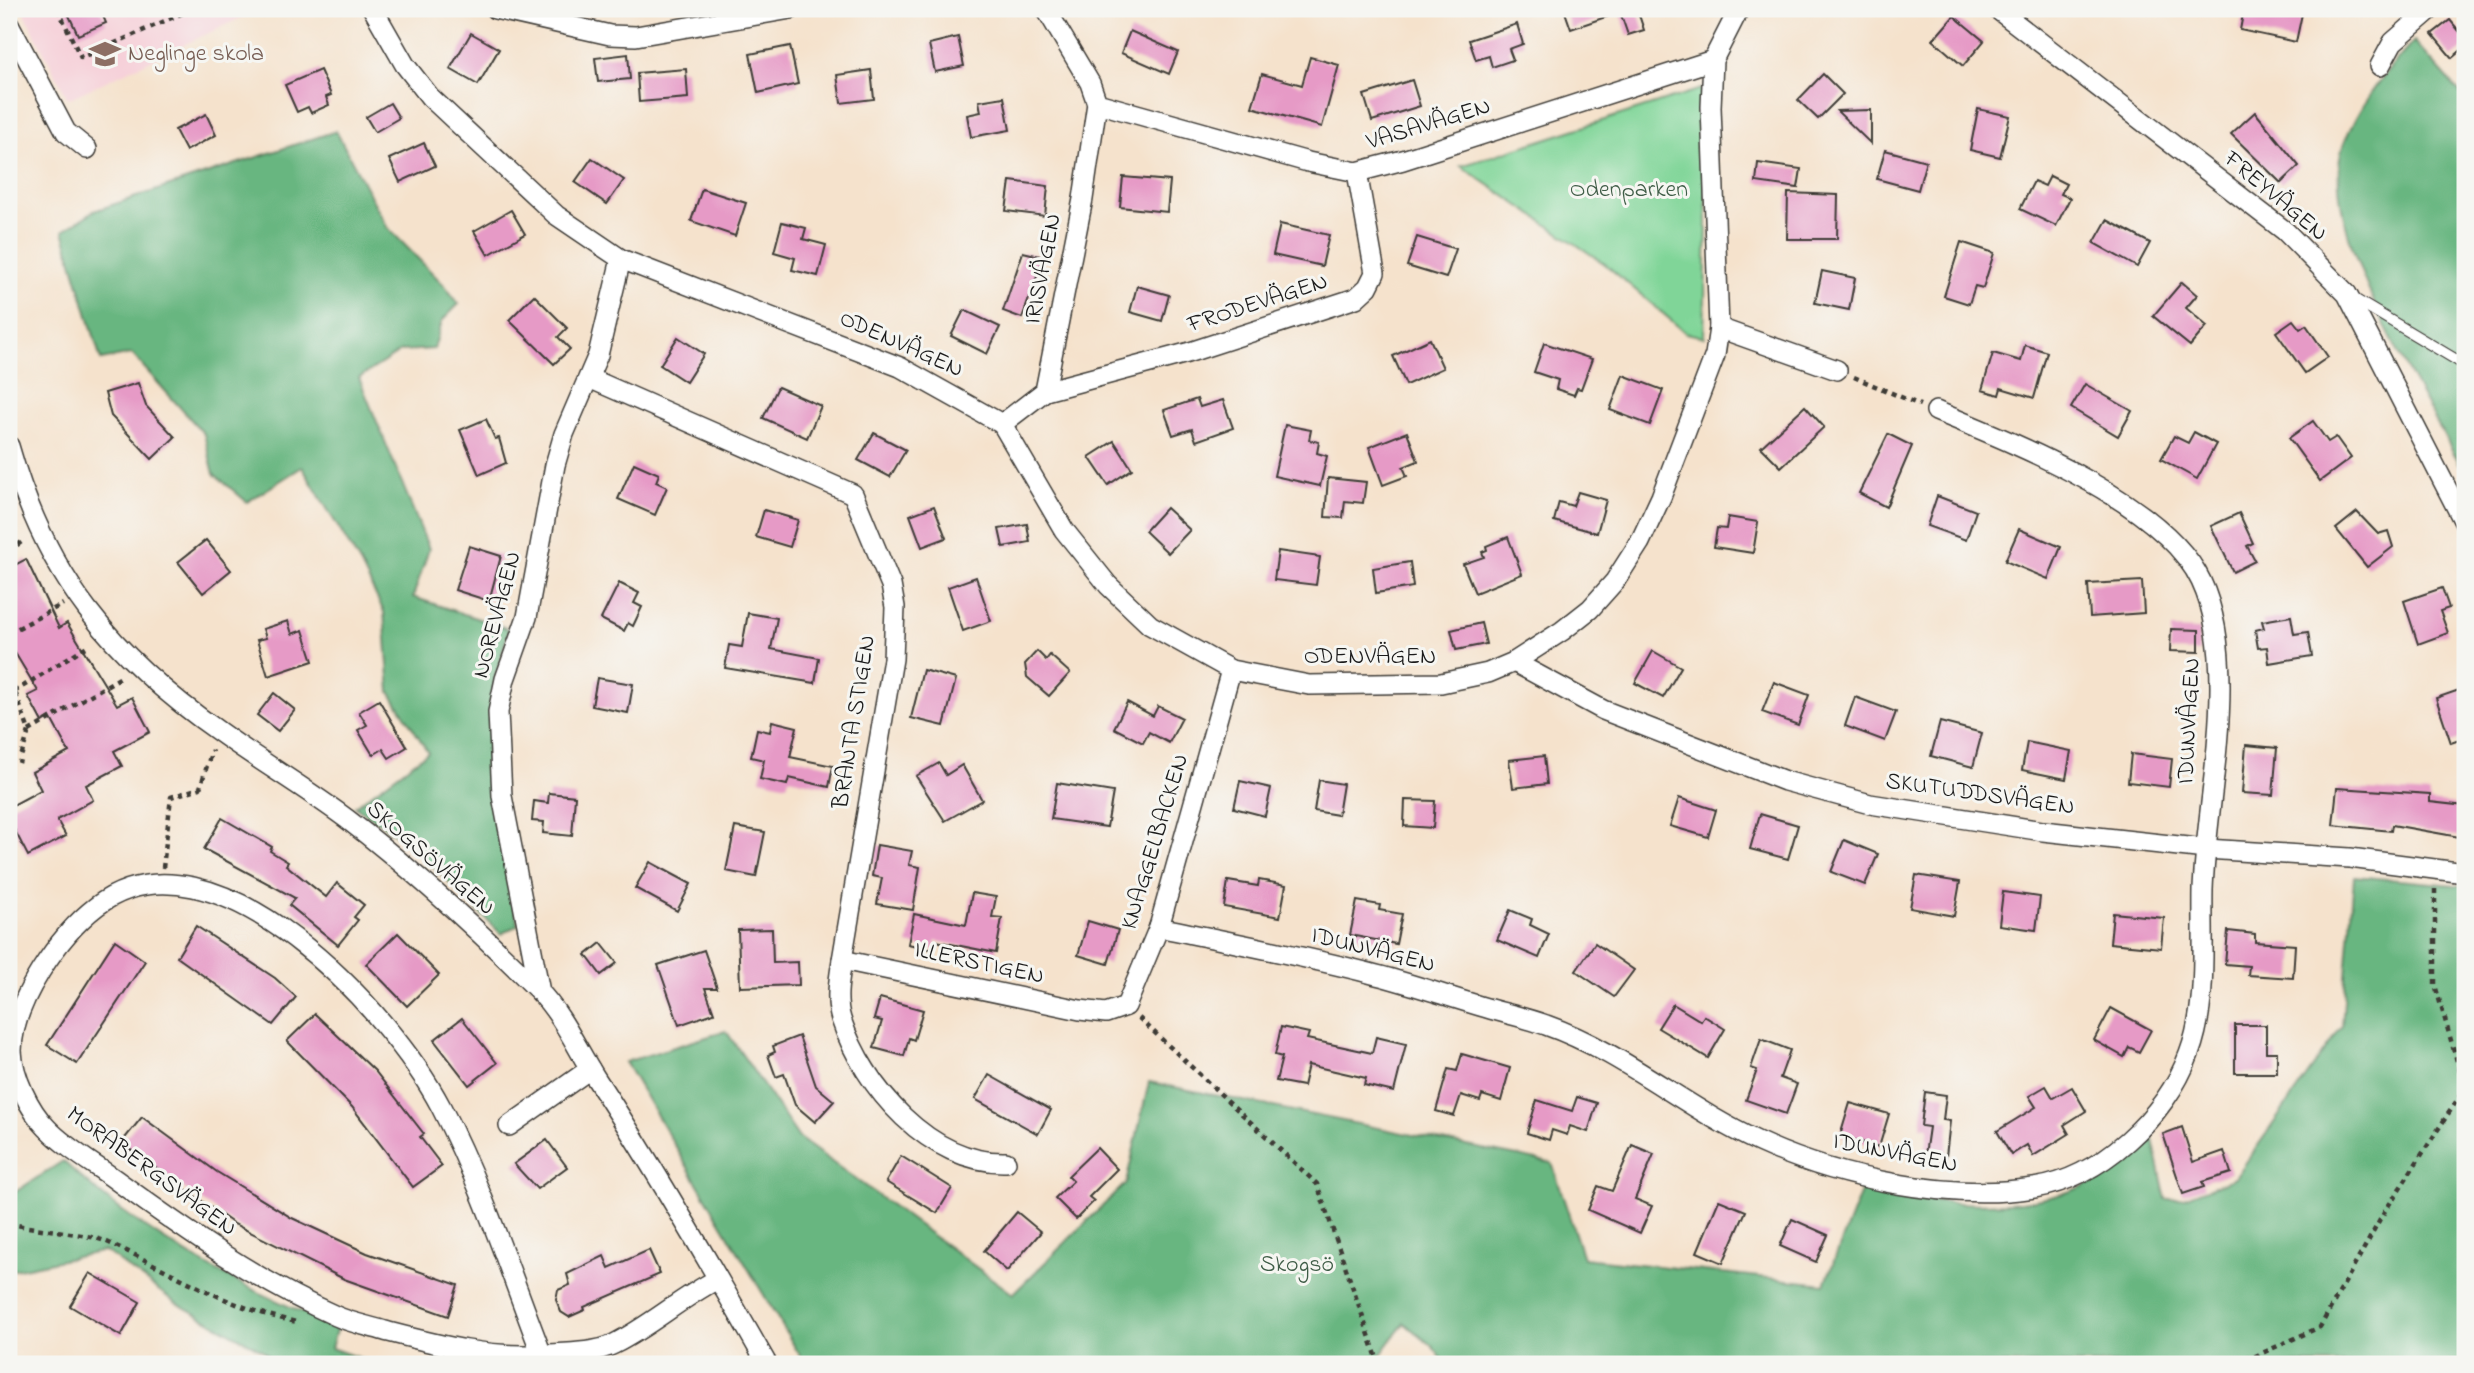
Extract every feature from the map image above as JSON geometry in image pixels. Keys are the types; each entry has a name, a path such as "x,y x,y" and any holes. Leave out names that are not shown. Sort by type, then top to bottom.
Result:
{"street":[{"name":"ODENVÄGEN","path":"373,9 405,65 430,97 556,215 621,259 900,367 1002,424 1064,530 1108,585 1150,625 1231,670 1309,685 1405,686 1441,683 1488,673 1514,662 1590,609 1615,581 1640,541 1661,497 1715,355 1718,328 1711,107 1713,60 1739,9"},
{"path":"495,9 610,35 636,36 791,9"},
{"path":"1046,9 1090,83 1097,103"},
{"name":"FREYVÄGEN","path":"1997,9 2285,231 2347,294 2465,524"},
{"path":"2380,66 2393,42 2431,9"},
{"path":"9,24 66,132 87,149"},
{"name":"VASAVÄGEN","path":"1097,103 1308,162 1357,172 1403,160 1713,60"},
{"name":"IRISVÄGEN","path":"1045,391 1083,199 1097,103"},
{"name":"FRODEVÄGEN","path":"1045,391 1187,353 1356,298 1368,287 1375,273 1357,172"},
{"name":"NOREVÄGEN","path":"540,992 502,796 498,712 505,679 527,617 555,465 564,434 589,378 607,322 621,259"},
{"path":"1718,328 1837,370"},
{"name":"BRANTA STIGEN","path":"589,378 853,494 891,585 895,607 893,659 842,960 838,994 841,1018 868,1073 904,1119 953,1153 982,1162 1006,1162"},
{"path":"1002,424 1045,391"},
{"name":"IDUNVÄGEN","path":"1159,927 1371,973 1545,1024 1604,1049 1758,1142 1828,1167 1925,1189 1983,1193 2037,1188 2078,1177 2112,1155 2146,1123 2190,1054 2199,1004 2205,937 2206,849 2219,712 2219,654 2214,622 2202,582 2183,551 2140,514 2034,451 1936,411"},
{"name":"SKOGSÖVÄGEN","path":"9,446 37,528 86,608 110,640 189,709 345,818 409,868 540,992 560,1017 636,1139 767,1364"},
{"name":"SKUTUDDSVÄGEN","path":"1514,662 1603,710 1785,781 1870,804 1971,820 2206,849 2350,858 2465,873"},
{"name":"KNAGGELBACKEN","path":"1126,1006 1159,927 1231,670"},
{"name":"MORABERGSVÄGEN","path":"542,1355 485,1208 440,1105 393,1038 327,964 242,903 196,888 162,884 133,889 105,901 84,916 25,998 14,1025 12,1056 23,1092 46,1128 208,1247 338,1318 465,1352 542,1355 611,1346 716,1280"},
{"name":"ILLERSTIGEN","path":"842,960 1080,1010 1106,1013 1126,1006"},
{"path":"509,1126 590,1069"}],"lane":[{"path":"2347,294 2465,365"}],"path":[{"path":"58,9 82,58 192,9"},
{"path":"1837,370 1936,411"},
{"path":"9,551 27,539"},
{"path":"9,633 67,602"},
{"path":"14,692 93,642"},
{"path":"9,675 29,731 19,762"},
{"path":"29,731 124,675"},
{"path":"9,709 19,706"},
{"path":"165,843 171,797 200,788 213,746"},
{"path":"2186,1364 2240,1363 2320,1327 2385,1211 2465,1089 2435,985 2434,869"},
{"path":"1126,1006 1317,1184 1379,1364"},
{"path":"9,1228 17,1225 106,1242 220,1299 258,1314 302,1323"}],"shaded area":[{"name":"Neglinge skola","path":"22,9 260,9 68,99"}],"green space":[{"path":"2414,41 2465,98 2465,473 2379,313 2359,266 2345,221 2339,180 2343,146 2356,117 2383,77"},
{"name":"Odenparken","path":"1701,89 1707,222 1704,337 1686,333 1605,264 1461,166"},
{"path":"336,131 387,227 459,304 442,321 434,349 401,351 359,378 429,549 413,597 509,629 492,697 490,754 496,811 518,925 501,934 413,847 355,806 428,752 390,692 384,612 361,565 302,467 247,502 214,474 204,434 132,354 101,360 63,231 94,211"},
{"name":"Skogsö","path":"2354,876 2465,886 2465,1364 1446,1364 1432,1346 1404,1323 1374,1364 805,1364 625,1062 726,1031 799,1138 1013,1294 1126,1183 1149,1082 1552,1163 1583,1258 1825,1284 1862,1189 1973,1204 2030,1201 2093,1182 2120,1164 2152,1135 2166,1199 2184,1198 2235,1178 2342,1026"},
{"path":"63,1161 125,1213 158,1236 227,1276 337,1327 331,1348 376,1364 275,1364 264,1351 176,1303 105,1251 9,1271 9,1188 15,1192"}],"building":[{"path":"66,9 100,9 106,23 78,35"},
{"path":"1564,9 1637,9 1644,30 1628,35 1620,12 1571,29"},
{"path":"2244,9 2303,9 2296,42 2240,30"},
{"path":"1954,16 1984,41 1963,66 1933,40"},
{"path":"2450,20 2465,38 2465,47 2452,58 2432,34"},
{"path":"1517,24 1523,44 1509,49 1513,60 1492,67 1489,56 1476,60 1469,40"},
{"path":"1130,31 1178,52 1169,74 1121,53"},
{"path":"471,33 499,49 478,85 450,69"},
{"path":"958,37 964,66 935,72 929,44"},
{"path":"790,46 798,84 758,93 750,54"},
{"path":"628,54 630,79 598,82 595,58"},
{"path":"1310,57 1339,65 1322,127 1252,107 1262,74 1302,85"},
{"path":"686,69 688,98 639,102 637,73"},
{"path":"320,70 331,95 326,97 329,105 311,113 308,107 297,112 285,85"},
{"path":"871,70 874,99 841,103 837,75"},
{"path":"1823,74 1843,94 1818,119 1798,100"},
{"path":"1412,80 1420,106 1372,121 1364,95"},
{"path":"1004,97 1010,130 971,137 967,115 981,112 979,101"},
{"path":"390,103 399,118 375,132 366,117"},
{"path":"1978,109 2010,116 2000,157 1970,150"},
{"path":"1871,110 1871,144 1837,111"},
{"path":"2255,112 2299,166 2281,183 2231,134"},
{"path":"206,114 216,135 186,151 175,130"},
{"path":"424,143 435,166 400,182 389,159"},
{"path":"1885,150 1926,161 1918,190 1877,179"},
{"path":"592,158 624,180 607,204 575,182"},
{"path":"1758,163 1801,169 1798,188 1756,182"},
{"path":"2050,176 2066,184 2061,194 2070,198 2056,226 2020,209 2034,181 2045,186"},
{"path":"1123,177 1170,181 1167,212 1120,207"},
{"path":"1010,181 1048,186 1045,216 1006,211"},
{"path":"702,189 746,203 735,236 691,221"},
{"path":"1788,193 1838,195 1837,239 1787,239"},
{"path":"511,210 525,234 488,255 474,231"},
{"path":"2107,220 2150,243 2137,267 2094,243"},
{"path":"782,222 806,228 803,239 826,245 818,276 792,270 795,258 774,252"},
{"path":"1280,224 1329,235 1322,266 1273,255"},
{"path":"1417,237 1456,249 1446,278 1407,266"},
{"path":"1961,242 1994,253 1983,288 1975,286 1969,304 1944,296"},
{"path":"1023,252 1044,257 1022,318 1003,311"},
{"path":"1822,271 1855,278 1849,310 1815,303"},
{"path":"2182,282 2197,295 2186,308 2207,326 2190,346 2153,316"},
{"path":"1137,286 1169,295 1162,321 1130,312"},
{"path":"534,295 567,328 558,337 570,349 554,364 509,320"},
{"path":"964,310 1000,327 987,354 951,336"},
{"path":"2293,320 2300,329 2306,325 2328,357 2305,373 2276,332"},
{"path":"678,337 704,354 686,382 660,365"},
{"path":"1430,339 1443,368 1406,385 1393,356"},
{"path":"1544,343 1592,359 1581,389 1577,388 1574,395 1556,389 1558,380 1534,372"},
{"path":"2025,345 2047,352 2034,398 2001,388 1999,395 1982,390 1993,353 2021,361"},
{"path":"1623,375 1663,390 1650,425 1610,410"},
{"path":"138,383 146,406 175,437 152,459 111,416 105,393"},
{"path":"2085,384 2132,411 2118,436 2071,408"},
{"path":"778,387 821,406 807,438 763,418"},
{"path":"1197,399 1200,407 1223,400 1233,428 1196,441 1192,429 1173,435 1164,410"},
{"path":"1805,406 1824,427 1781,467 1761,447"},
{"path":"486,419 495,439 499,438 506,463 479,475 460,430"},
{"path":"2313,421 2328,442 2336,437 2351,458 2320,481 2289,438"},
{"path":"1285,425 1311,430 1309,440 1319,442 1317,453 1327,456 1320,486 1274,476"},
{"path":"1407,432 1418,461 1403,467 1407,476 1383,485 1369,447"},
{"path":"2194,432 2216,444 2197,479 2161,459 2174,436 2188,443"},
{"path":"874,433 906,450 890,477 858,460"},
{"path":"1888,434 1912,446 1886,507 1859,493"},
{"path":"1114,441 1132,469 1108,485 1089,457"},
{"path":"634,463 659,474 656,482 667,487 655,515 618,499"},
{"path":"1328,478 1366,482 1363,503 1345,501 1343,518 1325,517"},
{"path":"1578,492 1606,500 1597,533 1554,521 1559,502 1573,506"},
{"path":"1937,496 1976,511 1966,540 1927,526"},
{"path":"934,506 946,538 922,547 910,515"},
{"path":"1166,508 1190,530 1168,553 1145,531"},
{"path":"764,510 798,520 790,547 756,537"},
{"path":"2357,512 2378,534 2388,531 2393,547 2367,567 2336,529"},
{"path":"2239,513 2253,543 2247,546 2255,561 2233,572 2211,526"},
{"path":"1728,517 1758,522 1753,553 1714,547 1717,528 1726,529"},
{"path":"1027,524 1030,542 1003,547 999,529"},
{"path":"2019,529 2061,547 2048,579 2005,561"},
{"path":"1508,537 1522,574 1475,593 1463,564 1484,557 1482,552 1487,550 1486,546"},
{"path":"206,540 231,570 203,593 178,562"},
{"path":"469,546 501,556 489,601 455,590"},
{"path":"1278,551 1320,557 1316,585 1274,580"},
{"path":"26,559 59,628 67,623 117,705 132,697 150,732 114,751 122,766 86,785 93,800 57,820 66,836 28,856 9,819 9,807 41,790 32,772 69,752 50,717 42,722 28,696 38,691 9,643 9,568"},
{"path":"1410,562 1413,587 1376,593 1373,568"},
{"path":"976,577 991,621 963,631 948,587"},
{"path":"2142,581 2144,613 2090,617 2088,584"},
{"path":"619,583 639,593 634,603 642,607 633,626 628,623 624,631 601,619"},
{"path":"2442,588 2449,608 2440,611 2448,633 2418,644 2404,601"},
{"path":"748,613 777,618 771,649 819,658 815,683 725,668 729,645 742,647"},
{"path":"2291,616 2294,634 2308,632 2312,656 2269,663 2267,647 2258,648 2255,630 2264,628 2262,621"},
{"path":"288,621 292,634 303,630 313,661 268,676 257,640 266,638 263,629"},
{"path":"1481,623 1486,644 1456,650 1451,630"},
{"path":"2171,629 2199,630 2199,652 2170,651"},
{"path":"1037,651 1046,660 1050,655 1070,673 1049,696 1027,677 1025,664"},
{"path":"1653,651 1681,667 1663,698 1635,683"},
{"path":"923,670 956,679 944,726 911,718"},
{"path":"597,678 633,684 628,713 592,706"},
{"path":"1774,682 1809,695 1798,725 1762,712"},
{"path":"2465,688 2465,738 2451,743 2436,698"},
{"path":"274,693 295,710 278,731 257,715"},
{"path":"1855,697 1896,712 1885,741 1845,726"},
{"path":"379,700 407,747 389,758 383,749 373,755 358,730 367,725 359,712"},
{"path":"1127,702 1153,716 1158,706 1182,718 1169,743 1149,732 1143,743 1114,728"},
{"path":"772,721 797,727 790,757 833,766 829,787 789,778 787,785 760,779 764,760 751,757 757,729 770,732"},
{"path":"1940,722 1982,733 1973,767 1931,756"},
{"path":"2027,742 2071,751 2066,779 2022,770"},
{"path":"2246,745 2277,748 2273,795 2242,793"},
{"path":"2131,754 2172,759 2169,787 2128,782"},
{"path":"1544,756 1547,784 1513,788 1509,760"},
{"path":"939,763 946,775 962,765 982,800 945,821 916,776"},
{"path":"1319,780 1343,784 1338,815 1314,811"},
{"path":"1240,781 1271,788 1265,816 1234,808"},
{"path":"1057,783 1113,792 1107,827 1051,819"},
{"path":"2337,788 2430,794 2430,802 2465,806 2465,838 2392,825 2391,831 2333,825"},
{"path":"549,793 575,796 572,836 543,833 544,822 532,821 534,801 548,803"},
{"path":"1679,798 1716,810 1708,837 1670,826"},
{"path":"1405,800 1435,801 1433,828 1404,826"},
{"path":"1760,814 1798,825 1788,859 1750,849"},
{"path":"222,818 272,847 270,851 288,862 286,865 326,897 337,883 364,905 354,917 358,920 338,945 289,905 295,898 204,849"},
{"path":"735,827 765,832 756,877 726,871"},
{"path":"1844,840 1878,854 1865,885 1831,872"},
{"path":"877,845 912,851 909,865 920,867 913,910 877,904 882,878 872,876"},
{"path":"650,862 691,884 677,911 635,888"},
{"path":"1916,875 1960,882 1954,916 1910,908"},
{"path":"1259,880 1286,885 1280,917 1224,907 1228,881 1258,886"},
{"path":"2003,892 2040,897 2036,930 1999,925"},
{"path":"972,893 996,897 992,917 1002,918 996,953 936,941 934,950 908,944 914,914 966,925"},
{"path":"1357,901 1380,905 1379,910 1402,914 1396,944 1350,935"},
{"path":"1510,910 1532,919 1530,925 1549,934 1539,958 1497,940"},
{"path":"2113,913 2164,918 2161,948 2110,943"},
{"path":"1088,921 1118,930 1108,964 1078,955"},
{"path":"196,926 275,978 296,997 273,1025 177,957"},
{"path":"772,929 773,963 798,962 799,985 740,987 738,930"},
{"path":"2228,931 2255,934 2255,942 2295,945 2293,978 2248,975 2249,966 2225,964"},
{"path":"398,933 439,975 407,1006 366,964"},
{"path":"115,940 145,961 77,1064 47,1045"},
{"path":"601,943 617,963 601,975 586,955"},
{"path":"1595,943 1634,970 1614,997 1576,971"},
{"path":"704,950 717,988 705,988 714,1013 679,1025 658,965"},
{"path":"880,998 923,1010 914,1040 909,1038 904,1056 874,1048 882,1021 874,1019"},
{"path":"1673,1004 1701,1021 1704,1016 1725,1029 1708,1058 1658,1028"},
{"path":"2111,1008 2151,1030 2139,1052 2129,1047 2124,1057 2094,1040"},
{"path":"315,1014 375,1071 424,1134 420,1137 442,1166 413,1187 352,1107 287,1041"},
{"path":"462,1018 497,1063 469,1085 434,1040"},
{"path":"2235,1025 2266,1025 2266,1052 2277,1052 2277,1073 2235,1073"},
{"path":"1281,1027 1309,1033 1307,1039 1372,1053 1376,1037 1406,1044 1394,1092 1364,1085 1366,1078 1308,1065 1303,1086 1276,1081 1282,1057 1275,1055"},
{"path":"799,1036 816,1086 834,1101 815,1122 795,1105 784,1074 776,1077 768,1055 775,1052 773,1046"},
{"path":"1761,1039 1790,1050 1780,1078 1797,1084 1786,1114 1746,1100 1757,1070 1751,1068"},
{"path":"1462,1054 1510,1068 1501,1101 1482,1095 1480,1101 1461,1095 1454,1116 1436,1111 1448,1069 1457,1071"},
{"path":"989,1075 1051,1110 1038,1134 975,1099"},
{"path":"2046,1086 2053,1098 2072,1087 2086,1111 2064,1125 2069,1134 2033,1156 2027,1145 2011,1155 1997,1131 2036,1107 2029,1096"},
{"path":"1925,1092 1946,1095 1943,1120 1950,1121 1945,1165 1924,1162 1929,1127 1921,1126"},
{"path":"1577,1097 1597,1103 1588,1132 1570,1126 1567,1135 1552,1130 1549,1140 1527,1133 1537,1100 1572,1111"},
{"path":"1850,1103 1889,1114 1879,1147 1840,1136"},
{"path":"142,1117 217,1172 292,1218 367,1253 458,1285 448,1316 344,1279 234,1224 121,1143"},
{"path":"2182,1127 2193,1162 2224,1151 2231,1173 2202,1182 2204,1187 2183,1194 2163,1134"},
{"path":"547,1140 567,1167 537,1189 514,1164"},
{"path":"1632,1145 1654,1154 1635,1199 1652,1206 1640,1233 1588,1210 1598,1186 1612,1191"},
{"path":"1097,1148 1117,1169 1089,1197 1094,1201 1076,1219 1055,1198 1073,1181 1068,1176"},
{"path":"901,1156 952,1188 937,1213 886,1182"},
{"path":"1719,1200 1746,1211 1723,1263 1697,1252"},
{"path":"1017,1212 1041,1232 1007,1271 984,1251"},
{"path":"1792,1219 1828,1235 1816,1262 1780,1246"},
{"path":"649,1250 660,1274 584,1307 585,1310 569,1317 561,1312 556,1300 558,1290 570,1285 567,1274 604,1256 609,1268"},
{"path":"90,1273 140,1302 121,1336 70,1306"}],"place":[{"name":"Neglinge skola","path":"105,54"}]}
